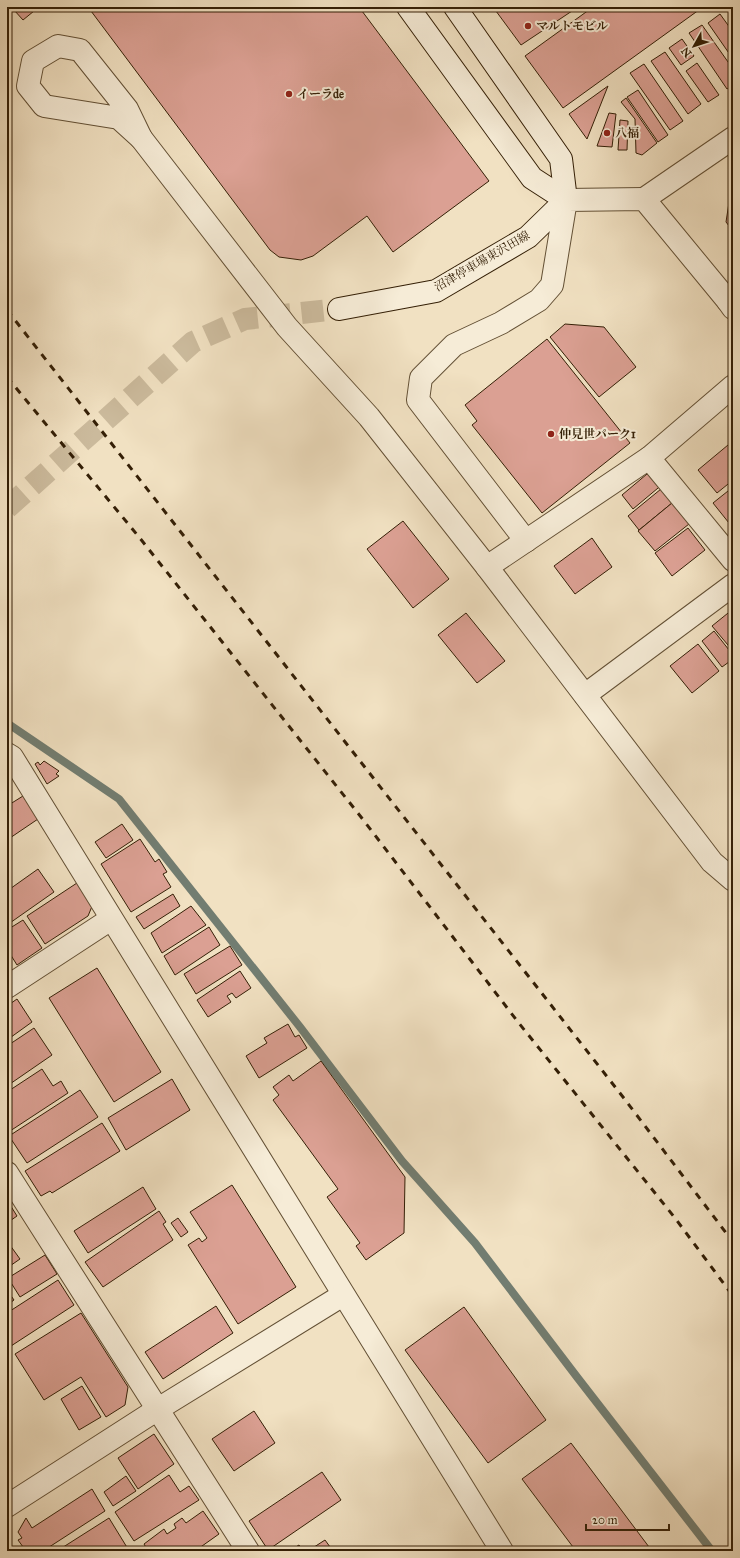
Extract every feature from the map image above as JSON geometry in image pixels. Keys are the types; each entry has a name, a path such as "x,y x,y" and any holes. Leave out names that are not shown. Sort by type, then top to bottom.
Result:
{"street":[{"path":"408,7 532,178 566,200 644,198 733,138"},
{"path":"455,7 561,159 566,200 552,284 539,300 520,312 501,323 454,345 421,378 418,400 526,541"},
{"path":"141,138 127,109 80,50 58,46 33,61 28,86 44,106 119,118 141,138 287,327 369,417 487,567 712,862 733,880"},
{"path":"644,198 731,303"},
{"name":"沼津停車場東沢田線","path":"340,309 436,291 528,237 566,200"},
{"path":"487,567 649,458 733,386"},
{"path":"649,458 733,560"},
{"path":"585,695 733,585"},
{"path":"7,754 12,757 502,1551"},
{"path":"7,986 111,919"},
{"path":"7,1173 248,1551"},
{"path":"7,1506 158,1409 343,1295"}],"building":[{"path":"17,7 30,7 34,11 23,20 14,10"},
{"name":"イーラde","path":"88,7 359,7 489,181 393,252 367,216 313,256 301,260 279,257 270,250"},
{"name":"マルトモビル","path":"493,7 578,7 521,45"},
{"path":"593,7 703,7 563,108 525,56"},
{"path":"720,14 733,32 733,59 708,23"},
{"path":"702,25 733,69 733,85 727,89 689,33"},
{"path":"682,39 694,56 681,65 669,48"},
{"path":"665,52 701,104 688,114 651,61"},
{"path":"697,63 719,95 708,102 686,71"},
{"path":"644,64 683,121 670,130 630,73"},
{"path":"608,86 587,139 569,114"},
{"path":"638,90 668,135 658,142 627,97"},
{"path":"626,98 657,143 642,155 636,153 635,119 621,102"},
{"path":"609,113 616,114 612,147 597,146"},
{"path":"620,120 628,121 627,150 618,150"},
{"path":"733,194 733,231 726,222 730,196"},
{"path":"565,324 604,327 636,367 599,397 550,337"},
{"name":"仲見世パーク1","path":"547,339 630,443 542,513 472,425 477,421 465,405"},
{"path":"728,445 733,451 733,480 717,493 698,470"},
{"path":"647,474 658,476 664,483 633,509 622,495"},
{"path":"733,487 733,528 713,503"},
{"path":"661,489 672,503 639,530 628,516"},
{"path":"672,503 689,524 655,551 638,531"},
{"path":"403,521 449,579 413,608 367,549"},
{"path":"688,528 705,550 672,576 655,553"},
{"path":"592,538 612,567 575,594 554,566"},
{"path":"733,609 733,651 712,626"},
{"path":"466,613 505,661 477,683 438,635"},
{"path":"714,631 733,655 733,659 722,667 702,641"},
{"path":"698,644 719,671 692,693 670,666"},
{"path":"44,761 59,771 56,774 59,776 47,784 35,764 38,762 40,765"},
{"path":"23,796 38,819 7,840 7,806"},
{"path":"122,824 133,840 106,858 95,842"},
{"path":"140,839 155,862 159,859 167,872 163,874 171,887 131,912 101,864"},
{"path":"38,869 54,892 7,925 7,891"},
{"path":"80,881 93,904 88,916 45,944 27,916"},
{"path":"173,894 180,906 144,929 136,917"},
{"path":"191,906 206,925 162,953 151,933"},
{"path":"23,920 42,948 17,965 7,949 7,930"},
{"path":"209,927 220,945 175,975 164,956"},
{"path":"230,946 242,965 196,994 184,974"},
{"path":"97,968 161,1072 114,1102 49,998"},
{"path":"240,971 251,988 236,998 232,993 227,996 231,1002 208,1017 197,1000"},
{"path":"17,999 32,1022 7,1040 7,1006"},
{"path":"288,1024 295,1037 299,1035 307,1048 259,1078 246,1056 267,1043 264,1038"},
{"path":"34,1028 52,1055 7,1086 7,1046"},
{"path":"321,1061 405,1177 404,1233 366,1260 356,1246 360,1243 327,1197 338,1189 273,1100 279,1095 273,1087 289,1075 293,1081"},
{"path":"42,1069 53,1086 61,1081 68,1093 7,1133 7,1092"},
{"path":"172,1079 190,1110 126,1150 108,1118"},
{"path":"80,1090 98,1117 27,1163 9,1136"},
{"path":"102,1123 120,1151 52,1193 50,1191 41,1196 25,1171"},
{"path":"232,1185 296,1287 238,1324 188,1245 199,1238 202,1242 207,1238 190,1212"},
{"path":"143,1187 156,1209 88,1253 74,1231"},
{"path":"7,1200 17,1216 7,1223"},
{"path":"159,1211 166,1222 163,1224 173,1240 103,1287 85,1262"},
{"path":"178,1218 188,1232 181,1237 171,1223"},
{"path":"7,1241 20,1259 7,1268"},
{"path":"45,1255 57,1274 20,1297 8,1278"},
{"path":"58,1280 74,1305 11,1346 7,1340 7,1313"},
{"path":"7,1290 14,1300 7,1305"},
{"path":"216,1306 233,1333 163,1379 145,1352"},
{"path":"464,1307 546,1420 488,1463 405,1350"},
{"path":"81,1313 128,1387 125,1405 106,1417 81,1377 44,1400 15,1354"},
{"path":"82,1386 101,1417 79,1430 61,1399"},
{"path":"254,1411 275,1443 234,1471 212,1439"},
{"path":"154,1434 174,1464 138,1489 118,1458"},
{"path":"571,1443 652,1551 576,1551 522,1479"},
{"path":"322,1472 341,1500 268,1550 249,1521"},
{"path":"169,1475 180,1492 189,1486 199,1500 134,1541 115,1512"},
{"path":"126,1476 136,1491 113,1506 104,1492"},
{"path":"92,1489 105,1511 43,1551 26,1551 18,1540 22,1538 18,1532 26,1518 32,1528"},
{"path":"203,1511 219,1534 195,1551 148,1551 144,1544 164,1529 167,1534 176,1528 174,1524 182,1518 186,1523"},
{"path":"109,1518 128,1549 131,1548 134,1551 57,1551"},
{"path":"325,1540 333,1551 308,1551"},
{"path":"299,1545 303,1551 289,1551"}],"waterway":[{"path":"7,723 119,799 300,1027 402,1161 475,1243 712,1551"}],"tunnel":[{"path":"7,508 193,342 245,319 339,309"}],"railway":[{"path":"7,310 623,1097 733,1242"},
{"path":"7,377 139,537 361,817 518,1022 675,1218 733,1296"}],"place":[{"name":"マルトモビル","path":"528,26"},
{"name":"イーラde","path":"289,94"},
{"name":"八福","path":"607,133"},
{"name":"仲見世パーク1","path":"551,434"}]}
